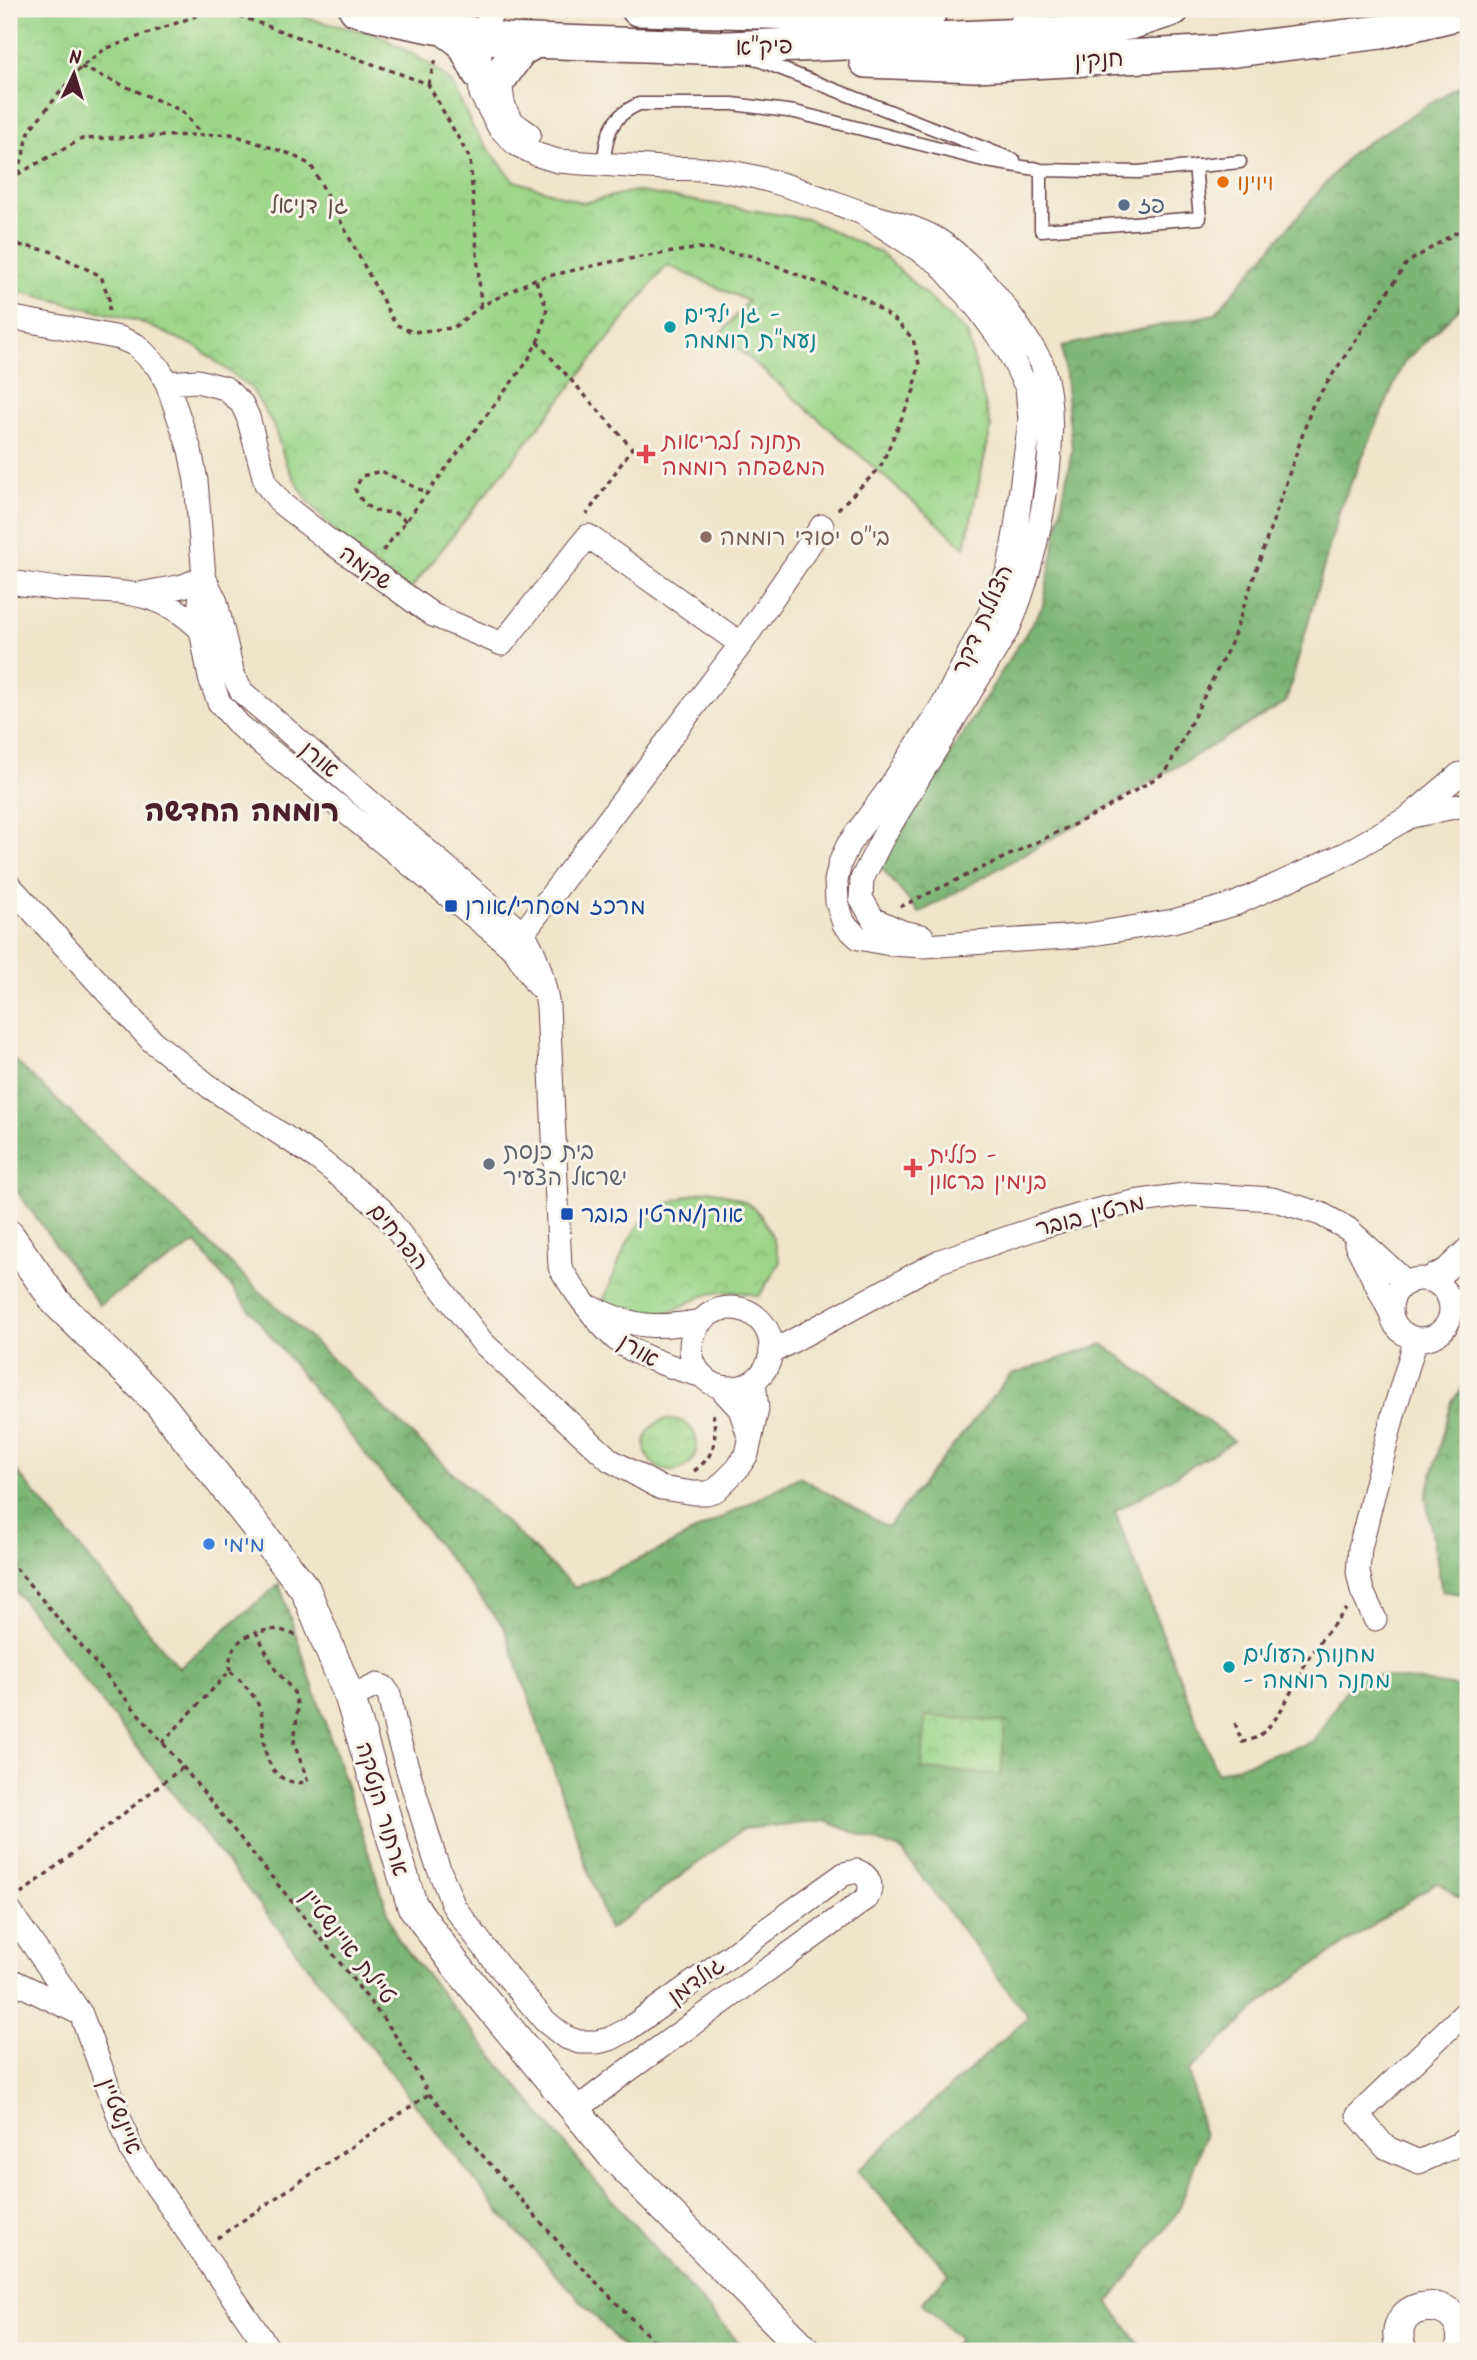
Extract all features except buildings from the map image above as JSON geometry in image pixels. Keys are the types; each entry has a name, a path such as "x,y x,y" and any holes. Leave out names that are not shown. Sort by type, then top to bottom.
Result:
{"main road":[{"name":"פיק\"א","path":"356,9 445,29 502,27 728,48 1018,18 1049,34 1130,23 1173,9"},
{"name":"פיק\"א","path":"638,9 850,14 932,9"},
{"name":"חנקין","path":"728,48 867,61 988,65 1219,52 1381,32 1468,12"},
{"path":"445,29 463,41 490,75 520,51 502,27"}],"street":[{"name":"הצוללת דקר","path":"502,27 490,75 501,91 511,120 530,135 603,165 721,171 777,181 898,223 943,243 985,282 1043,365 1051,420 1049,452 1037,542 1022,598 1009,627 862,879 861,898 873,919 902,932 978,944"},
{"name":"הצוללת דקר","path":"861,212 939,263 979,310 1008,350 1027,388 1030,420 1009,568 996,601 944,703 888,790 848,845 836,881 837,902 844,924 859,938 890,944 924,946 1081,936 1173,920 1235,904 1345,854 1409,817 1464,766"},
{"path":"9,317 120,338 136,345 147,355 167,383 191,450 204,577 183,586 138,594"},
{"name":"שקמה","path":"167,383 197,381 225,388 242,404 266,484 282,504 433,615 502,644 588,536"},
{"path":"497,935 523,933 741,644 822,526"},
{"path":"588,536 741,644"},
{"name":"אורן","path":"204,577 200,602 201,630 210,678 219,702 240,726 515,951 548,1006"},
{"name":"אורן","path":"204,577 216,602 233,675 242,692 523,933 533,948 541,968 548,1006 560,1267 568,1281 618,1341 666,1366 709,1381"},
{"path":"9,582 54,589 138,594 156,599 182,613 201,630"},
{"path":"1464,766 1460,786 1468,803"},
{"name":"הצוללת דקר","path":"1409,817 1468,803"},
{"name":"הפרחים","path":"9,885 152,1041 210,1087 317,1158 381,1209 483,1343 610,1460 660,1488 707,1493 716,1490 737,1469 747,1454 757,1409 754,1381"},
{"name":"מרטין בובר","path":"769,1341 843,1313 940,1261 1037,1228 1134,1202 1191,1194 1272,1199 1321,1214 1348,1229 1417,1281"},
{"path":"1348,1229 1394,1320 1405,1335 1416,1339 1431,1337 1449,1320 1450,1303 1468,1261"},
{"name":"ארתור הנטקה","path":"9,1235 56,1302 159,1403 305,1590 350,1698 412,1905 455,1964 613,2157 806,2351"},
{"path":"1393,1415 1394,1295 1417,1281 1446,1270 1468,1249"},
{"path":"1417,1281 1441,1288 1450,1303"},
{"name":"אורן","path":"587,1305 634,1324 667,1327 701,1321"},
{"path":"709,1381 737,1388 754,1381 763,1373 769,1341 761,1321 752,1313 733,1308 716,1311 701,1321 691,1344 697,1370 709,1381 740,1409 750,1439"},
{"path":"1375,1619 1362,1591 1359,1572 1360,1548 1393,1415 1416,1339"},
{"name":"גולדמן","path":"350,1698 377,1685 384,1686 389,1694 397,1734 435,1859 454,1907 545,2021 565,2037 579,2042 610,2039 627,2030 844,1874 857,1871 869,1878 871,1892 867,1898 576,2110"},
{"name":"איינשטיין","path":"14,1903 81,2014 132,2151 270,2351"},
{"path":"9,1979 81,2014"},
{"path":"1468,2010 1358,2115 1385,2147 1419,2162 1459,2144 1468,2136"},
{"path":"1395,2347 1405,2320 1420,2308 1440,2306 1462,2325"}],"lane":[{"path":"728,48 1041,170"},
{"path":"603,165 607,133 627,109 639,104 719,104 795,112 987,160 1041,170 1138,172 1240,162"},
{"path":"1041,170 1041,230 1200,218 1195,166"}],"path":[{"path":"18,174 30,129 81,67 105,49 215,9"},
{"path":"220,9 428,84 470,159 481,306"},
{"path":"81,67 181,111 201,134"},
{"path":"9,179 82,139 231,134 290,154 310,165 395,324 412,332 453,328 481,306 535,279 615,261 700,248 753,256 805,278 864,298 896,321 913,339 919,364 914,390 880,468 822,526"},
{"path":"873,919 1098,813 1167,772 1232,641 1313,404 1407,263 1468,225"},
{"path":"9,243 50,251 101,276 110,302"},
{"path":"382,553 527,362 537,342 547,308 535,279"},
{"path":"537,342 632,448 587,515 588,536"},
{"path":"406,521 394,512 378,513 362,504 355,489 362,476 381,471 427,493"},
{"path":"707,1462 716,1438 709,1381"},
{"name":"טיילת איינשטיין","path":"9,1560 183,1767 392,2029 429,2094 566,2251 663,2351"},
{"path":"1235,1723 1242,1742 1252,1741 1269,1728 1295,1687 1306,1661 1362,1591"},
{"path":"256,1632 275,1669 294,1692 298,1707 294,1743 308,1782 293,1784 280,1778 267,1759 262,1716 256,1699 230,1671 229,1656 233,1647 243,1637 256,1632 278,1629 303,1638 333,1656"},
{"path":"162,1743 230,1671"},
{"path":"14,1903 183,1767"},
{"path":"201,2249 429,2094"}],"green space":[{"name":"גן דניאל","path":"9,9 279,9 325,23 377,34 431,65 452,83 474,130 513,180 583,203 634,191 807,219 881,253 967,333 991,427 965,547 721,334 748,301 667,265 409,591 344,541 307,500 287,466 274,427 252,389 197,347 138,321 9,289"},
{"path":"1468,80 1468,300 1404,362 1340,508 1286,702 1098,813 919,913 880,866 1043,606 1072,449 1062,346 1215,314 1352,152"},
{"path":"9,1055 575,1588 662,1549 799,1477 888,1527 1010,1375 1103,1344 1234,1441 1115,1512 1217,1773 1314,1741 1356,1673 1468,1688 1468,1904 1437,1882 1274,1992 1189,2071 1204,2137 1179,2210 1109,2303 1144,2351 948,2351 960,2339 922,2303 949,2273 857,2171 1028,2017 902,1851 825,1821 743,1829 609,1930 504,1627 196,1243 99,1305 9,1180"},
{"path":"709,1190 750,1205 765,1221 780,1262 759,1296 719,1292 661,1314 646,1314 603,1302 628,1241 637,1227 663,1206"},
{"path":"1468,1379 1468,1595 1442,1591 1426,1497 1452,1402"},
{"path":"671,1419 681,1421 689,1427 695,1435 695,1455 689,1463 681,1469 671,1471 661,1469 653,1463 647,1455 645,1445 647,1435 653,1427 661,1421"},
{"path":"9,1462 179,1668 279,1584 397,1939 596,2182 746,2351 627,2351 500,2213 9,1583"},
{"path":"926,1716 1005,1722 1001,1775 922,1769"}],"place":[{"name":"ויוינו","path":"1223,182"},
{"name":"פז","path":"1124,205"},
{"name":"גן ילדים - נעמ\"ת רוממה","path":"670,327"},
{"name":"תחנה לבריאות המשפחה רוממה","path":"646,454"},
{"name":"בי\"ס יסודי רוממה","path":"706,537"},
{"name":"מרכז מסחרי/אורן","path":"451,906"},
{"name":"בית כנסת ישראל הצעיר","path":"489,1164"},
{"name":"כללית - בנימין בראון","path":"913,1168"},
{"name":"אורן/מרטין בובר","path":"567,1214"},
{"name":"מימי","path":"209,1544"},
{"name":"מחנות העולים - מחנה רוממה","path":"1229,1667"}],"district":[{"name":"רוממה החדשה","path":"242,811"}]}
